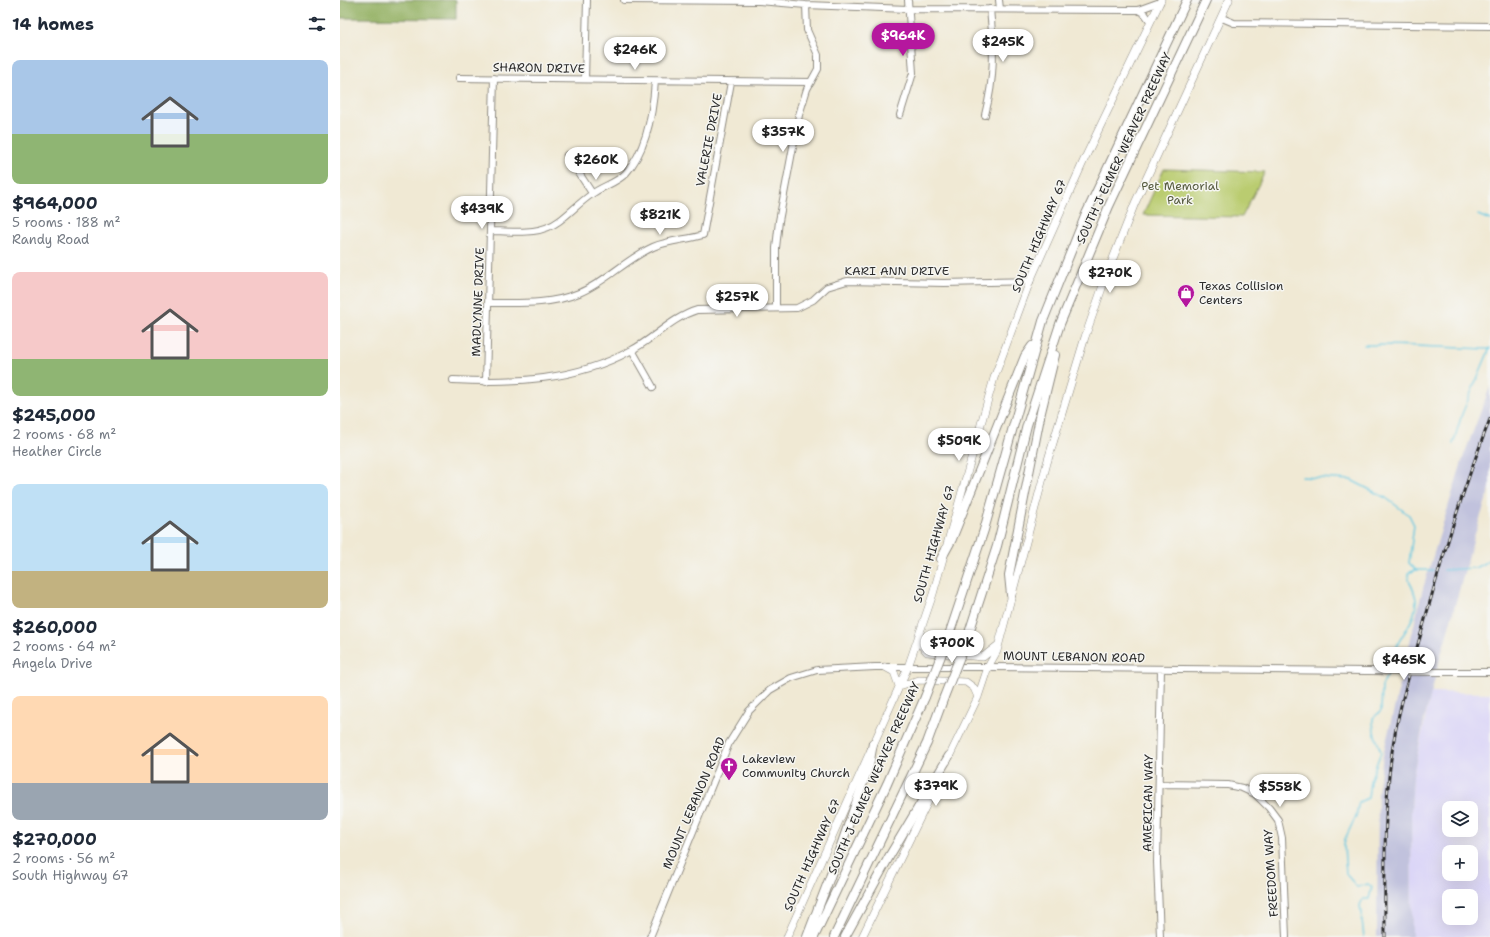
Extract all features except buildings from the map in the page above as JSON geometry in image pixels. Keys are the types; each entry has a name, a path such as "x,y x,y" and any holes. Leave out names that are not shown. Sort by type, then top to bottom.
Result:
{"highway":[{"name":"SOUTH J ELMER WEAVER FREEWAY","path":"814,937 887,784 925,697 949,635 984,530 1037,338 1086,214 1187,0"},
{"name":"SOUTH J ELMER WEAVER FREEWAY","path":"834,937 926,743 968,636 997,546 1027,425 1060,324 1112,200 1206,0"},
{"path":"1011,595 1010,568 1060,324"},
{"path":"941,559 952,539 1025,356 1037,338"},
{"path":"807,937 830,877 866,773 873,743"},
{"path":"845,937 890,854 949,756"}],"main road":[{"path":"862,937 978,697 988,667 997,651 997,645 1051,448 1085,337 1108,270 1135,203 1222,18 1229,0"},
{"name":"SOUTH HIGHWAY 67","path":"787,937 908,667 932,594 994,378 1030,281 1084,160 1160,1"},
{"path":"919,634 921,644 927,652 983,657 997,645"},
{"path":"885,667 894,672 900,686 919,680 966,682 974,688 978,697"}],"street":[{"path":"585,79 587,0"},
{"path":"624,0 759,1 806,5 908,8 1138,10 1160,1"},
{"path":"900,115 913,73 908,0"},
{"path":"999,0 1000,9"},
{"path":"776,307 776,248 779,221 799,115 804,97 818,69 818,55 807,30 806,5"},
{"path":"985,115 990,96 994,52 990,9"},
{"path":"1138,10 1145,14 1150,21"},
{"path":"1222,18 1234,23 1490,26"},
{"name":"SHARON DRIVE","path":"459,78 585,79 654,82 811,82"},
{"name":"MADLYNNE DRIVE","path":"486,382 494,78"},
{"path":"491,231 535,232 547,228 558,222 592,193 626,173 642,148 649,120 654,82"},
{"name":"VALERIE DRIVE","path":"489,303 554,301 580,293 633,258 654,247 704,235 731,82"},
{"path":"567,155 592,193"},
{"name":"KARI ANN DRIVE","path":"453,380 486,382 565,376 611,361 632,350 684,314 697,310 803,306 813,300 827,287 847,281 944,283 1030,281"},
{"path":"632,350 653,387"},
{"name":"MOUNT LEBANON ROAD","path":"650,937 729,743 749,711 770,690 791,678 818,670 885,667 1490,672"},
{"name":"AMERICAN WAY","path":"1160,937 1157,862 1160,784 1161,670"},
{"name":"FREEDOM WAY","path":"1160,784 1228,785 1242,788 1255,794 1269,808 1278,820 1282,838 1286,937"}],"shaded area":[{"path":"1490,387 1490,488 1474,537 1438,666 1424,721 1413,775 1411,811 1412,937 1377,937 1378,794 1383,755 1422,592 1464,455"},
{"path":"1431,692 1490,693 1490,937 1412,937 1411,811 1413,775"}],"green space":[{"path":"340,0 456,0 456,19 340,18"},
{"name":"Pet Memorial Park","path":"1164,169 1265,172 1242,217 1143,215"}],"waterway":[{"path":"1478,215 1490,220"},
{"path":"1364,345 1489,349"},
{"path":"1453,444 1462,414 1490,348"},
{"path":"1302,477 1351,480 1386,498 1409,515 1414,525 1409,563 1415,569"},
{"path":"1444,570 1475,568 1490,560"},
{"path":"1389,670 1392,656 1411,622 1416,608 1416,600 1408,573 1416,570 1433,570"},
{"path":"1364,937 1360,905 1363,899 1369,899 1372,887 1368,884 1357,887 1346,874 1344,846 1345,839 1356,816 1359,802 1368,798 1370,781 1381,752 1374,732 1373,718 1381,711 1382,686 1388,673"}],"railway":[{"path":"1385,937 1385,844 1387,798 1392,752 1398,719 1410,671 1446,546 1471,469 1490,419"}],"place":[{"name":"Texas Collision Centers","path":"1186,308"},
{"name":"Lakeview Community Church","path":"729,781"}]}
